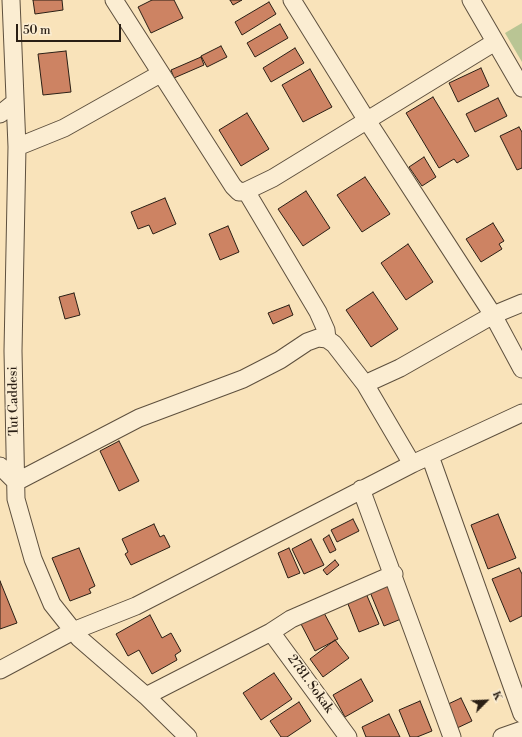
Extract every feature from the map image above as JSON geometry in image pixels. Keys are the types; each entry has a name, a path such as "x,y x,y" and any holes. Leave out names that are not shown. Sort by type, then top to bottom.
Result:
{"street":[{"name":"Tut Caddesi","path":"11,0 17,147 7,318 16,499 33,559 52,604 79,638 146,696 188,737"},
{"path":"114,0 160,74 233,186 239,192 246,192 273,178 495,42"},
{"path":"292,0 366,120 493,315 522,369"},
{"path":"471,0 522,88"},
{"path":"17,147 64,128 160,74"},
{"path":"0,114 14,102"},
{"path":"246,192 318,312 326,330 327,339"},
{"path":"365,384 400,368 493,315 522,302"},
{"path":"0,466 16,482 139,418 243,379 280,360 307,342 318,338 327,339 341,352 365,384 412,464"},
{"path":"0,670 73,631 136,606 412,464 522,413"},
{"path":"430,456 522,714"},
{"path":"362,489 452,737"},
{"path":"146,696 271,632 291,619 394,574"},
{"name":"2781. Sokak","path":"271,632 348,737"}],"green space":[{"path":"522,23 522,62 505,33"}],"building":[{"path":"33,0 62,0 63,10 35,14"},
{"path":"152,0 174,0 183,18 151,33 138,7"},
{"path":"230,0 242,0 233,5"},
{"path":"269,2 276,14 242,35 235,22"},
{"path":"280,24 288,38 255,57 247,43"},
{"path":"221,46 227,57 207,67 201,56"},
{"path":"295,48 304,63 271,82 263,68"},
{"path":"66,51 71,92 43,95 38,54"},
{"path":"201,57 204,65 174,78 171,70"},
{"path":"481,68 489,86 458,102 449,83"},
{"path":"310,69 332,107 303,122 282,85"},
{"path":"433,97 469,156 457,163 454,159 439,168 406,113"},
{"path":"498,98 507,116 475,132 466,114"},
{"path":"247,113 269,149 241,166 219,130"},
{"path":"519,127 522,132 522,168 517,170 500,136"},
{"path":"424,157 436,177 422,186 409,167"},
{"path":"365,177 390,214 362,232 337,195"},
{"path":"306,191 330,228 303,246 278,209"},
{"path":"165,198 176,224 153,234 149,225 138,229 131,212"},
{"path":"493,223 504,241 499,244 502,249 481,262 466,239"},
{"path":"228,226 239,252 220,260 209,234"},
{"path":"408,244 433,282 406,300 381,263"},
{"path":"373,292 398,329 371,347 346,310"},
{"path":"74,293 80,315 65,319 59,297"},
{"path":"289,305 293,315 273,324 268,313"},
{"path":"119,441 139,481 119,491 100,451"},
{"path":"498,514 516,558 488,569 471,525"},
{"path":"353,519 359,531 337,542 331,530"},
{"path":"154,524 160,537 164,535 170,547 131,565 125,554 128,552 122,539"},
{"path":"329,535 336,550 330,553 323,539"},
{"path":"311,539 324,565 304,574 292,549"},
{"path":"79,548 95,586 89,589 91,593 70,601 52,558"},
{"path":"289,548 300,573 288,578 278,553"},
{"path":"335,560 339,565 327,575 323,570"},
{"path":"519,568 522,574 522,616 510,622 492,579"},
{"path":"0,581 17,623 0,629"},
{"path":"387,585 401,619 384,626 370,592"},
{"path":"365,591 379,624 359,632 346,599"},
{"path":"323,611 338,639 315,651 301,624"},
{"path":"150,615 162,638 171,633 181,651 175,655 177,660 152,674 139,650 128,656 116,634"},
{"path":"335,640 349,658 323,677 310,659"},
{"path":"274,673 292,699 261,720 243,693"},
{"path":"361,679 373,701 345,717 333,695"},
{"path":"461,698 472,721 455,729 444,706"},
{"path":"420,701 432,731 417,737 410,737 399,710"},
{"path":"299,702 311,721 287,737 281,737 270,721"},
{"path":"389,714 400,737 366,737 362,727"}]}
